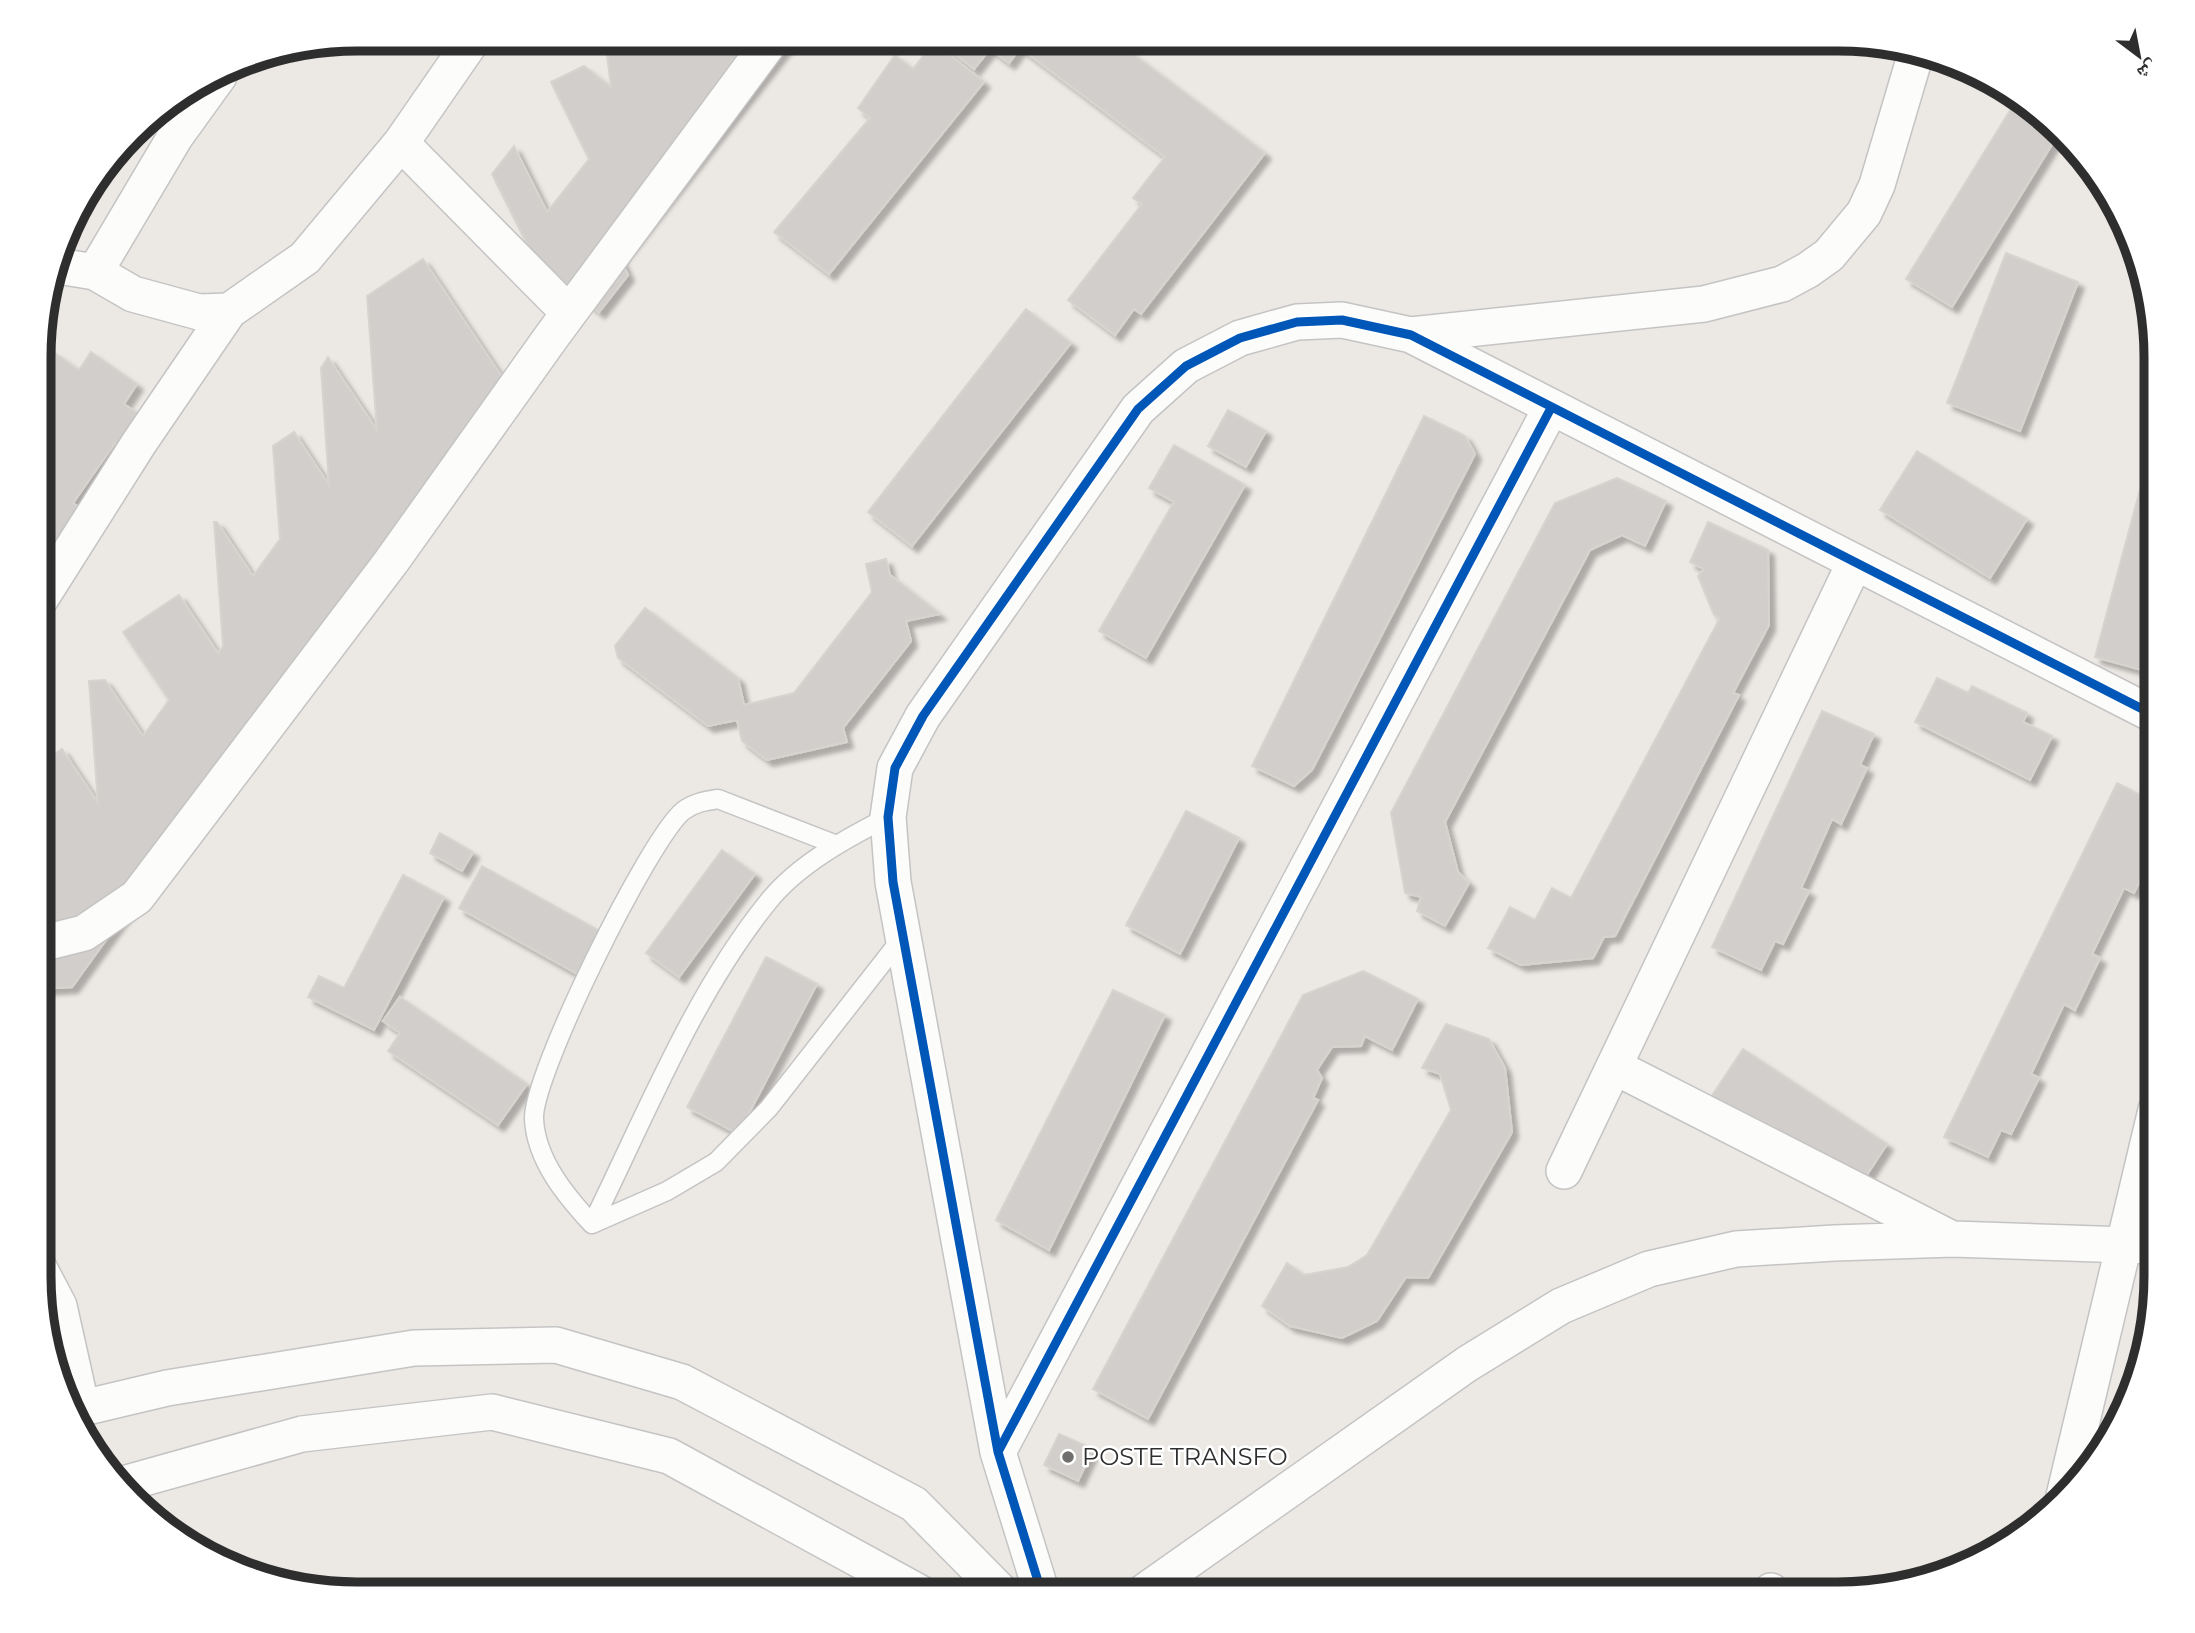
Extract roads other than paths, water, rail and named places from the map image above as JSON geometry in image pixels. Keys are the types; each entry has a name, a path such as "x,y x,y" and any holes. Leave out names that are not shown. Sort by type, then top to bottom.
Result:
{"street":[{"path":"51,582 139,443 229,311 305,258 401,143 464,51"},
{"path":"51,941 84,933 137,897 391,562 569,313 763,51"},
{"path":"1411,335 1704,304 1782,284 1808,270 1829,255 1864,214 1878,186 1914,60"},
{"path":"95,272 175,137 210,89"},
{"path":"401,143 569,313"},
{"path":"64,267 95,272 133,293 199,312 229,311"},
{"path":"1038,1582 998,1452 892,883 888,817 895,768 923,716 1138,409 1186,366 1240,338 1297,322 1342,320 1411,335 2144,710"},
{"path":"998,1452 1551,408"},
{"path":"1564,1171 1855,562"},
{"path":"1615,1067 1953,1239"},
{"path":"2070,1475 2139,1246 2144,1206"},
{"path":"1158,1582 1467,1364 1561,1306 1649,1269 1736,1249 1953,1239 2139,1246"},
{"path":"51,1291 59,1306 73,1389"},
{"path":"81,1409 167,1388 414,1348 556,1345 682,1381 914,1504 991,1582"},
{"path":"130,1482 302,1434 492,1412 669,1456 900,1582"}],"lane":[{"path":"592,1224 569,1199 543,1154 534,1120 537,1093 565,1019 646,864 682,812 699,802 718,799 834,844"},
{"path":"592,1224 709,988 769,900 834,844 888,817"},
{"path":"592,1224 667,1191 716,1162 769,1108 902,937"}],"place":[{"name":"POSTE TRANSFO","path":"1068,1457"}]}
